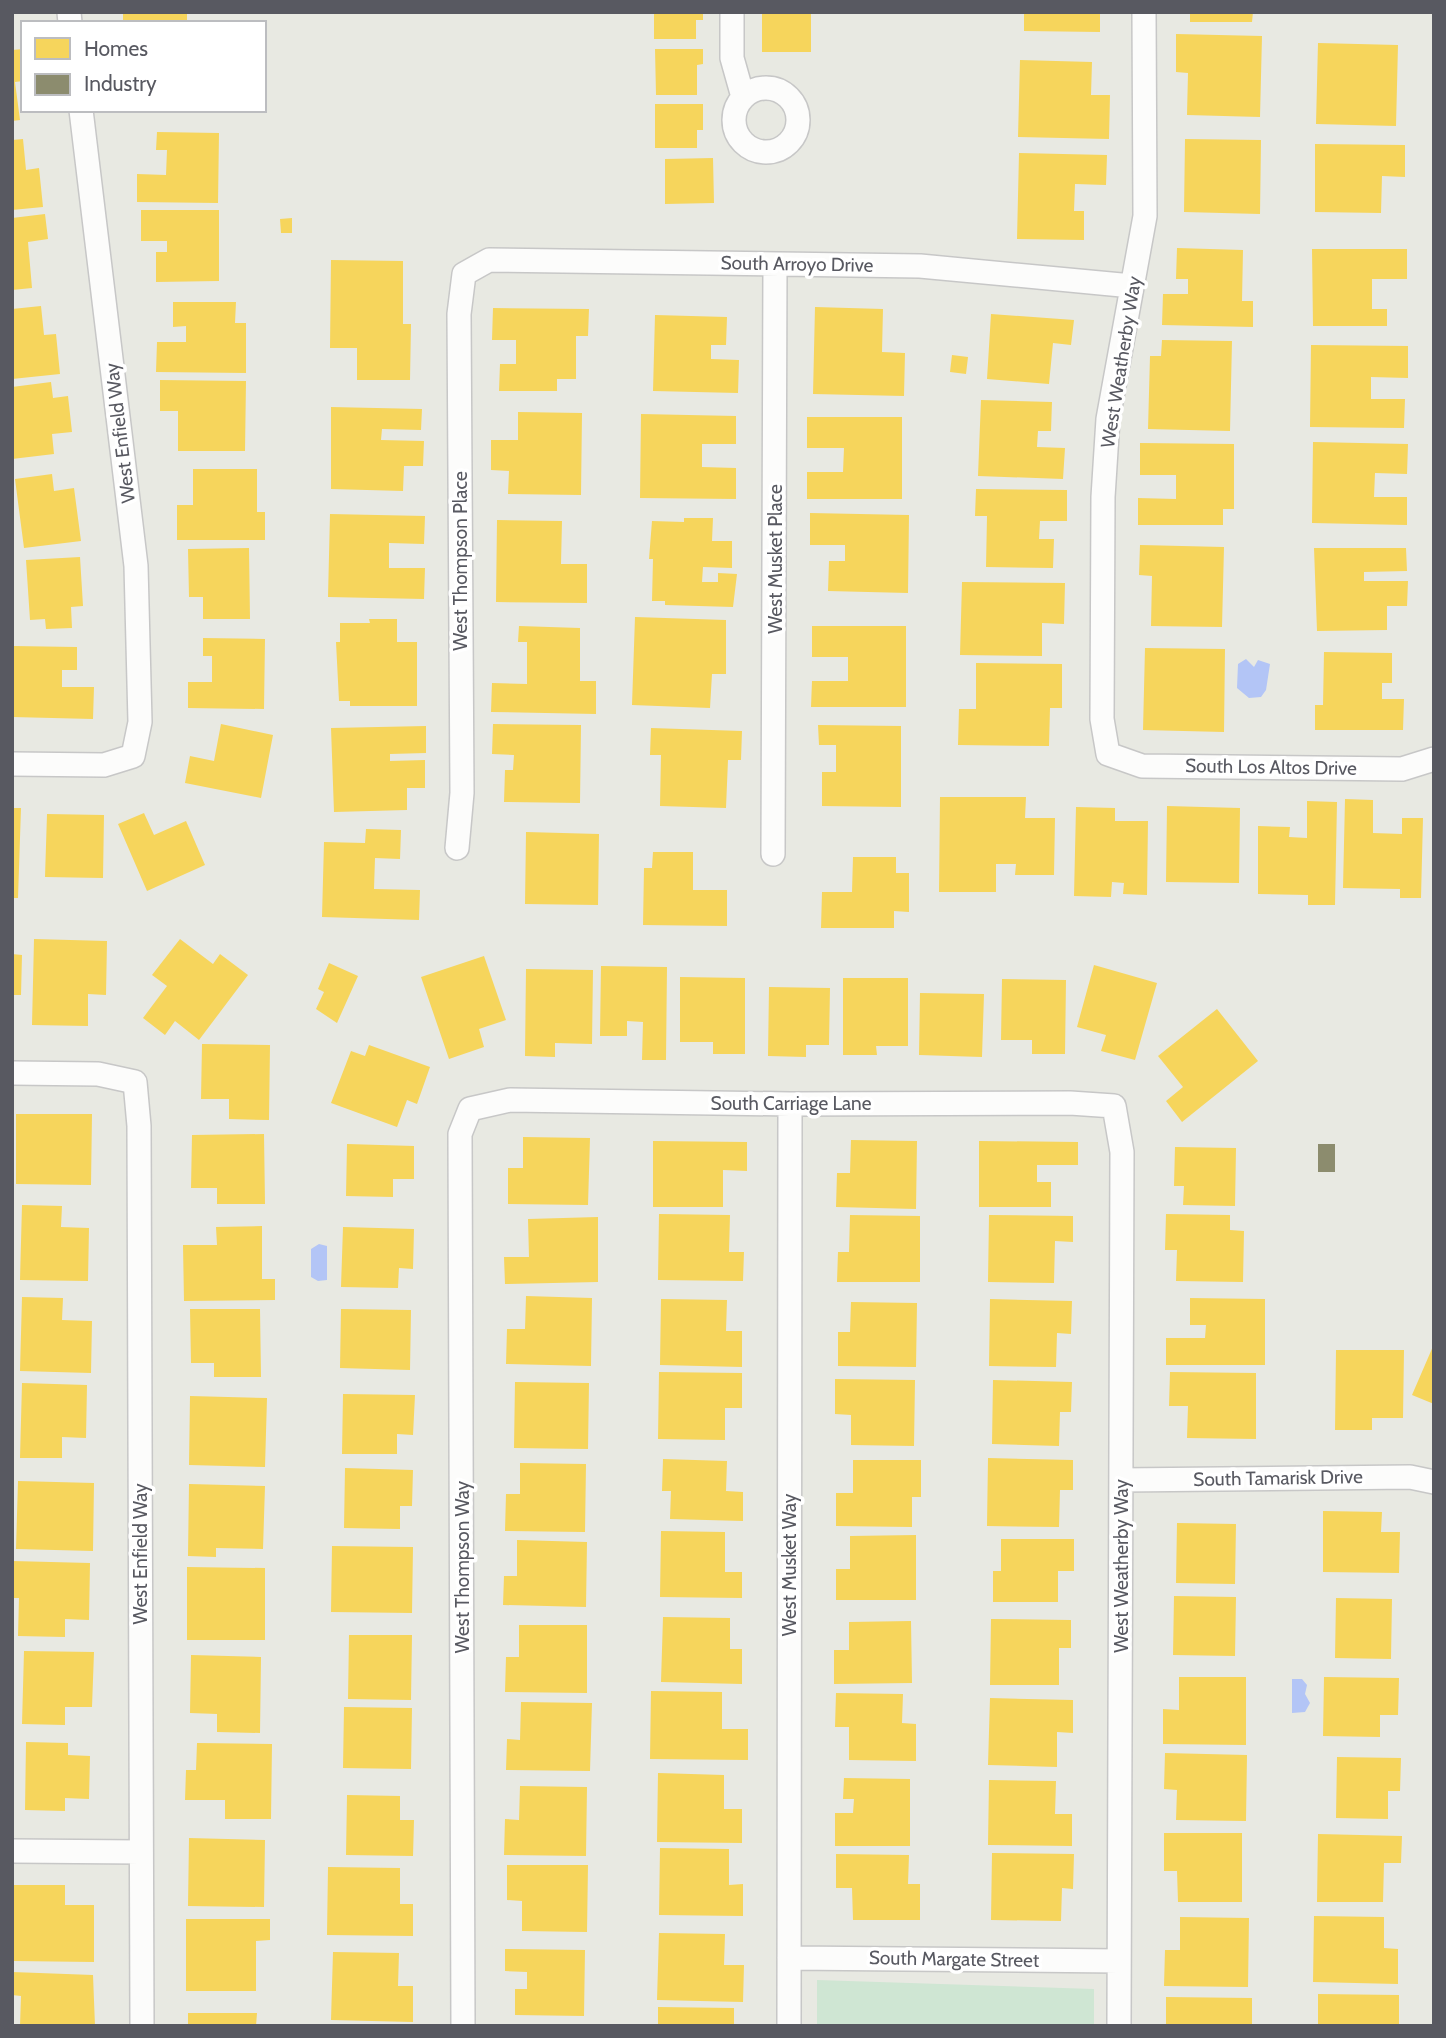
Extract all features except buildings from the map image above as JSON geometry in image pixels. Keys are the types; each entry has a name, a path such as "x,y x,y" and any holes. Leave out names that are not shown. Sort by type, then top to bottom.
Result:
{"street":[{"path":"732,12 732,58 743,97"},
{"name":"West Weatherby Way","path":"1108,754 1102,719 1103,497 1108,419 1146,216 1144,12"},
{"name":"West Enfield Way","path":"12,764 104,765 133,756 140,722 136,566 81,112"},
{"name":"South Arroyo Drive","path":"464,275 489,260 920,266 1132,286"},
{"name":"West Musket Place","path":"774,854 775,264"},
{"name":"West Thompson Place","path":"457,848 462,793 459,309 464,275"},
{"name":"South Los Altos Drive","path":"1108,754 1142,766 1402,769 1434,759"},
{"name":"West Enfield Way","path":"12,1073 98,1074 135,1082 139,1126 142,2026"},
{"name":"South Carriage Lane","path":"470,1109 510,1100 790,1104 1070,1103 1114,1106"},
{"name":"West Musket Way","path":"789,2026 790,1104"},
{"name":"West Weatherby Way","path":"1114,1106 1122,1152 1119,2026"},
{"name":"West Thompson Way","path":"463,2026 460,1134 470,1109"},
{"name":"South Tamarisk Drive","path":"1121,1480 1410,1477 1434,1482"},
{"path":"12,1851 141,1852"},
{"name":"South Margate Street","path":"789,1958 1119,1961"}],"green space":[{"path":"817,1980 1094,1989 1094,2026 817,2026"}],"water":[{"path":"1246,659 1254,667 1258,660 1270,664 1266,690 1261,697 1249,698 1237,688 1238,664"},
{"path":"319,1244 327,1246 327,1280 318,1281 311,1277 311,1249"},
{"path":"1292,1679 1302,1679 1307,1685 1305,1694 1310,1703 1305,1712 1292,1713"}]}
